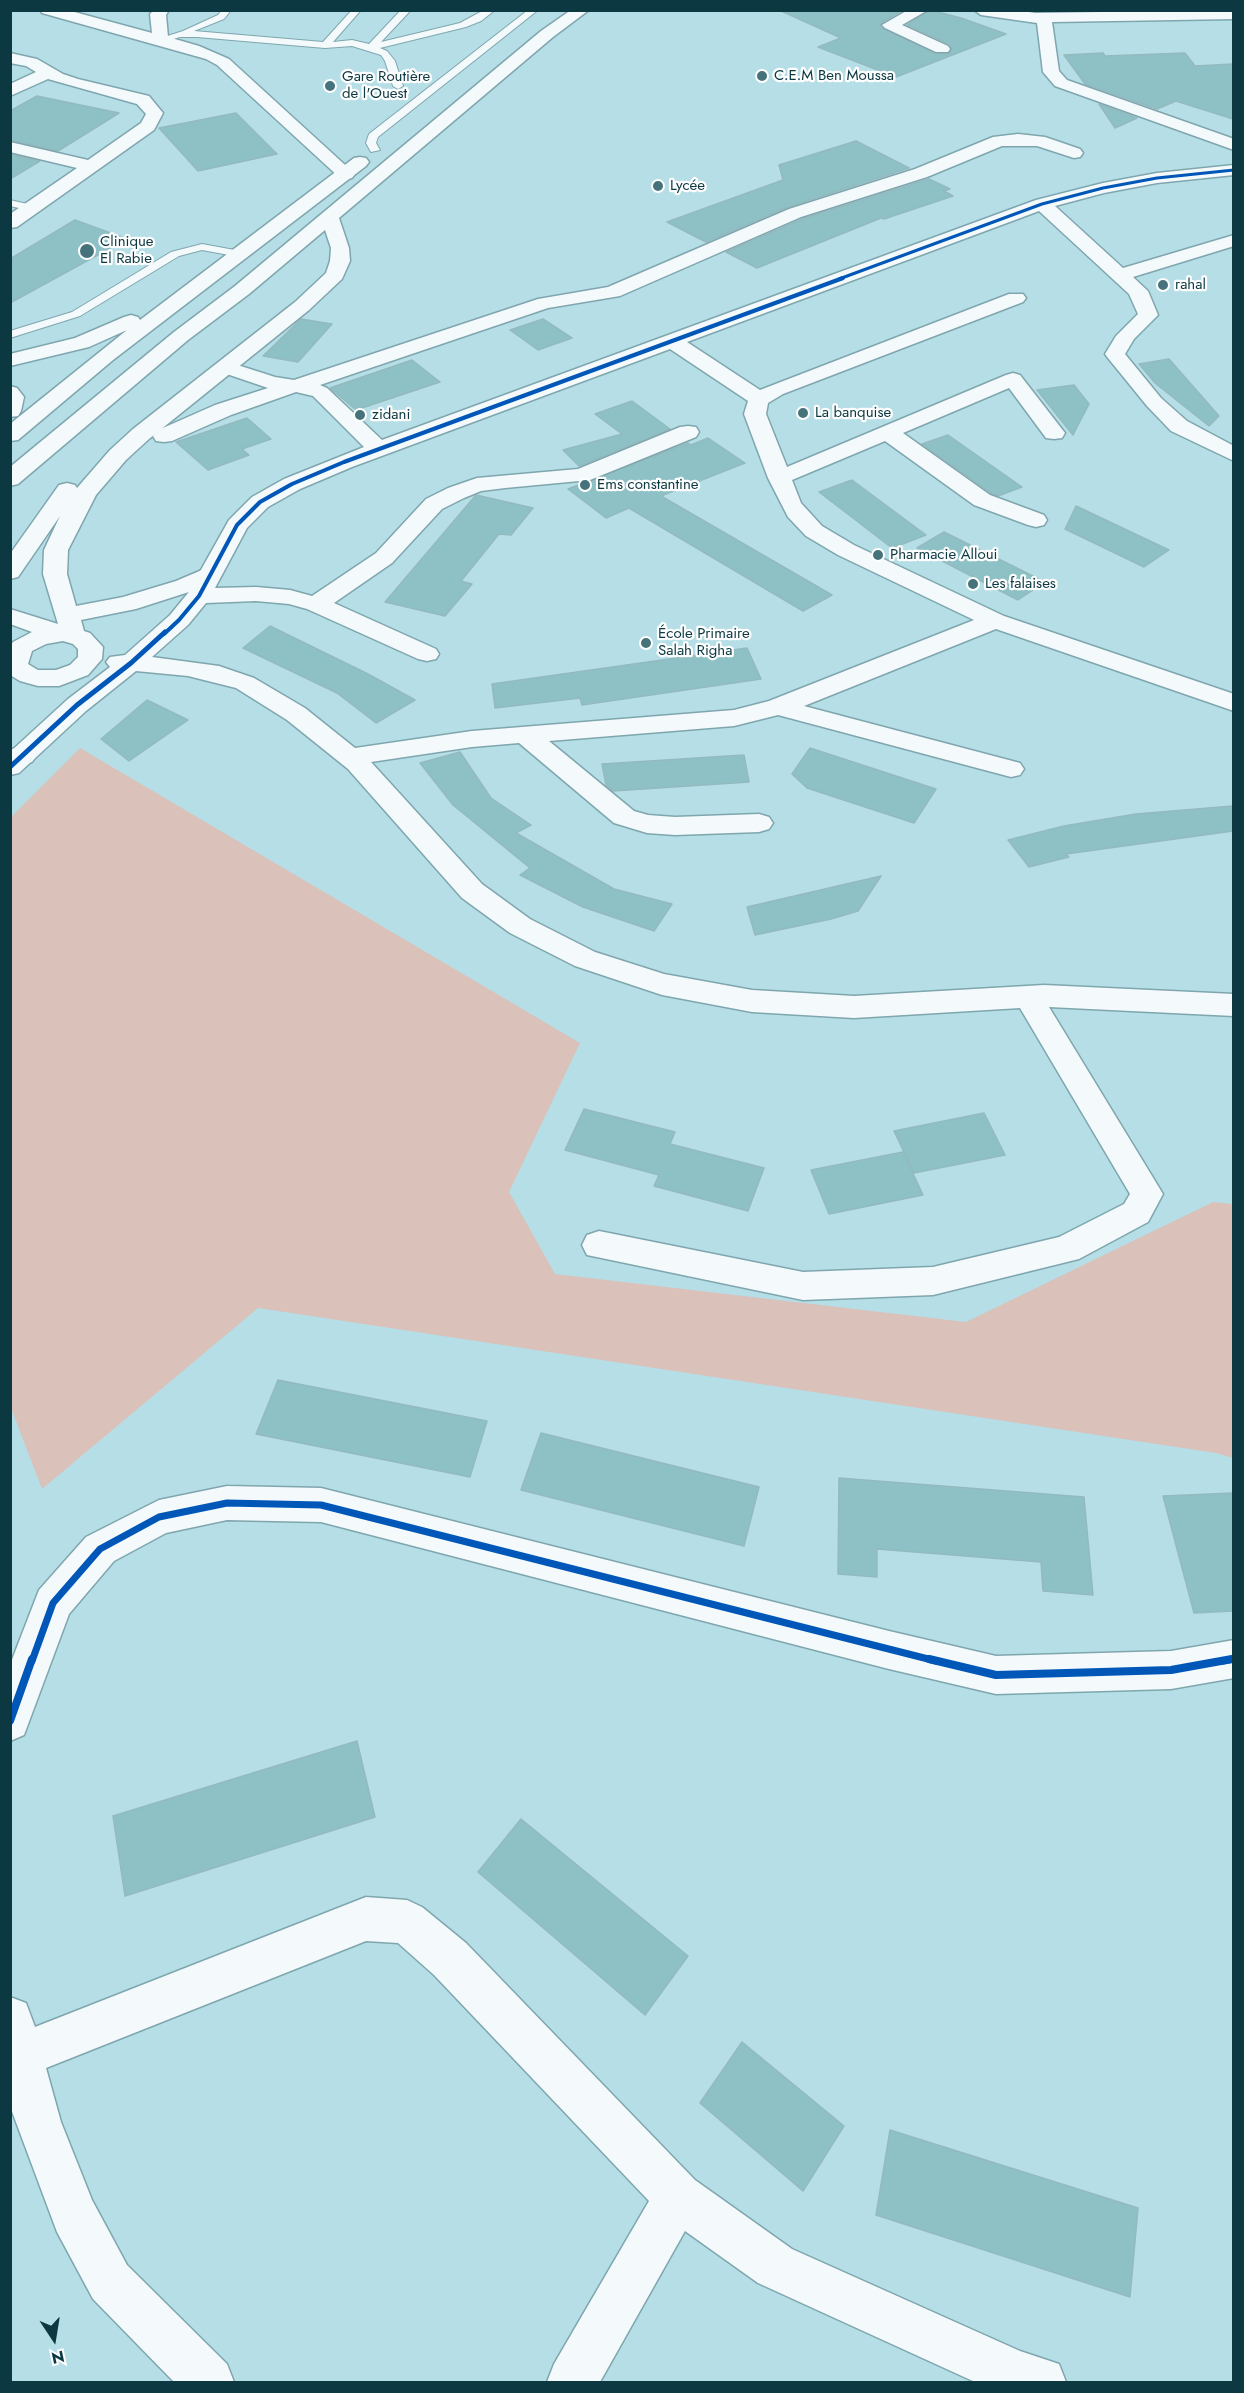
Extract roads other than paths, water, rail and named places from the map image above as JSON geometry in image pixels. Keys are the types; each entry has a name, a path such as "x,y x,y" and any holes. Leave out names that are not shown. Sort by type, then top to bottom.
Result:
{"main road":[{"path":"47,10 193,49 223,62 346,174"},
{"path":"160,40 158,14 162,10"},
{"path":"10,435 106,356 346,174 499,47 548,10"},
{"path":"10,479 181,336 242,290 547,34 582,10"},
{"path":"921,10 890,25 942,49"},
{"path":"981,10 1044,18 1233,14"},
{"path":"1044,18 1051,72 1061,83 1233,145"},
{"path":"10,57 31,62 72,82 143,100 155,112 148,126 10,223"},
{"path":"10,91 49,72"},
{"path":"164,436 202,418 545,303 613,292 795,213 921,173 999,141 1029,139 1049,143 1074,153"},
{"path":"10,147 92,166"},
{"path":"14,760 179,620 199,596 237,525 260,502 292,484 379,449 1042,204 1103,188 1157,178 1233,170"},
{"path":"1042,204 1138,291 1148,315 1126,336 1115,354 1154,402 1179,426 1233,455"},
{"path":"67,628 56,574 56,550 70,519 86,492 134,441 303,306 335,275 340,261 340,248 329,216"},
{"path":"1120,275 1233,240"},
{"path":"10,572 54,508 92,461 266,301 242,290"},
{"path":"10,360 52,352 101,336 168,302 187,295"},
{"path":"1016,298 776,390 759,399 755,407 755,414 779,478 799,517 814,531 846,550 995,621 1233,703"},
{"path":"672,341 759,399"},
{"path":"225,367 272,383 310,388 320,392 379,449"},
{"path":"779,478 1013,379 1054,433"},
{"path":"10,392 13,397 10,411"},
{"path":"316,604 384,558 434,504 456,493 477,485 505,481 582,475 688,432"},
{"path":"887,432 982,500 1036,520"},
{"path":"10,616 67,628 88,642 92,653 90,659 79,670 59,678 38,678 15,670 15,661 22,647 40,638 67,628 127,604 175,589 209,574"},
{"path":"199,596 256,594 290,597 316,604 427,654"},
{"path":"350,757 472,740 734,718 778,708 995,621"},
{"path":"90,659 188,668 219,674 245,683 296,714 350,757 472,891 520,926 585,959 662,984 752,1001 854,1007 1028,997 1233,1005"},
{"path":"778,708 1011,770"},
{"path":"525,735 624,817 647,824 675,826 759,823"},
{"path":"599,1245 803,1286 933,1281 1067,1249 1136,1213 1147,1194 1028,997"},
{"path":"10,1721 52,1603 100,1549 159,1517 227,1503 321,1505 877,1647 996,1675 1171,1670 1233,1659"},
{"path":"209,2382 110,2283 74,2215 38,2122 15,2037 366,1919 407,1922 450,1959 678,2197 775,2266 1016,2375 1041,2382"},
{"path":"572,2382 678,2197"}],"lane":[{"path":"160,40 221,17 227,10"},
{"path":"325,45 357,10"},
{"path":"371,47 407,10"},
{"path":"371,47 438,32 478,19 491,10"},
{"path":"375,150 371,143 372,136 534,10"},
{"path":"438,32 448,18"},
{"path":"179,34 325,45 352,43 371,47 384,53 390,61 398,86"},
{"path":"10,202 32,208"},
{"path":"10,335 76,314 140,277 162,261 183,251 202,247 240,254"}],"place":[{"name":"C.E.M Ben Moussa","path":"762,76"},
{"name":"Gare Routière de l'Ouest","path":"330,86"},
{"name":"Lycée","path":"658,186"},
{"name":"Clinique El Rabie","path":"87,251"},
{"name":"rahal","path":"1163,285"},
{"name":"La banquise","path":"803,413"},
{"name":"zidani","path":"360,415"},
{"name":"Ems constantine","path":"585,485"},
{"name":"Pharmacie Alloui","path":"878,555"},
{"name":"Les falaises","path":"973,584"},
{"name":"École Primaire Salah Righa","path":"646,643"}]}
